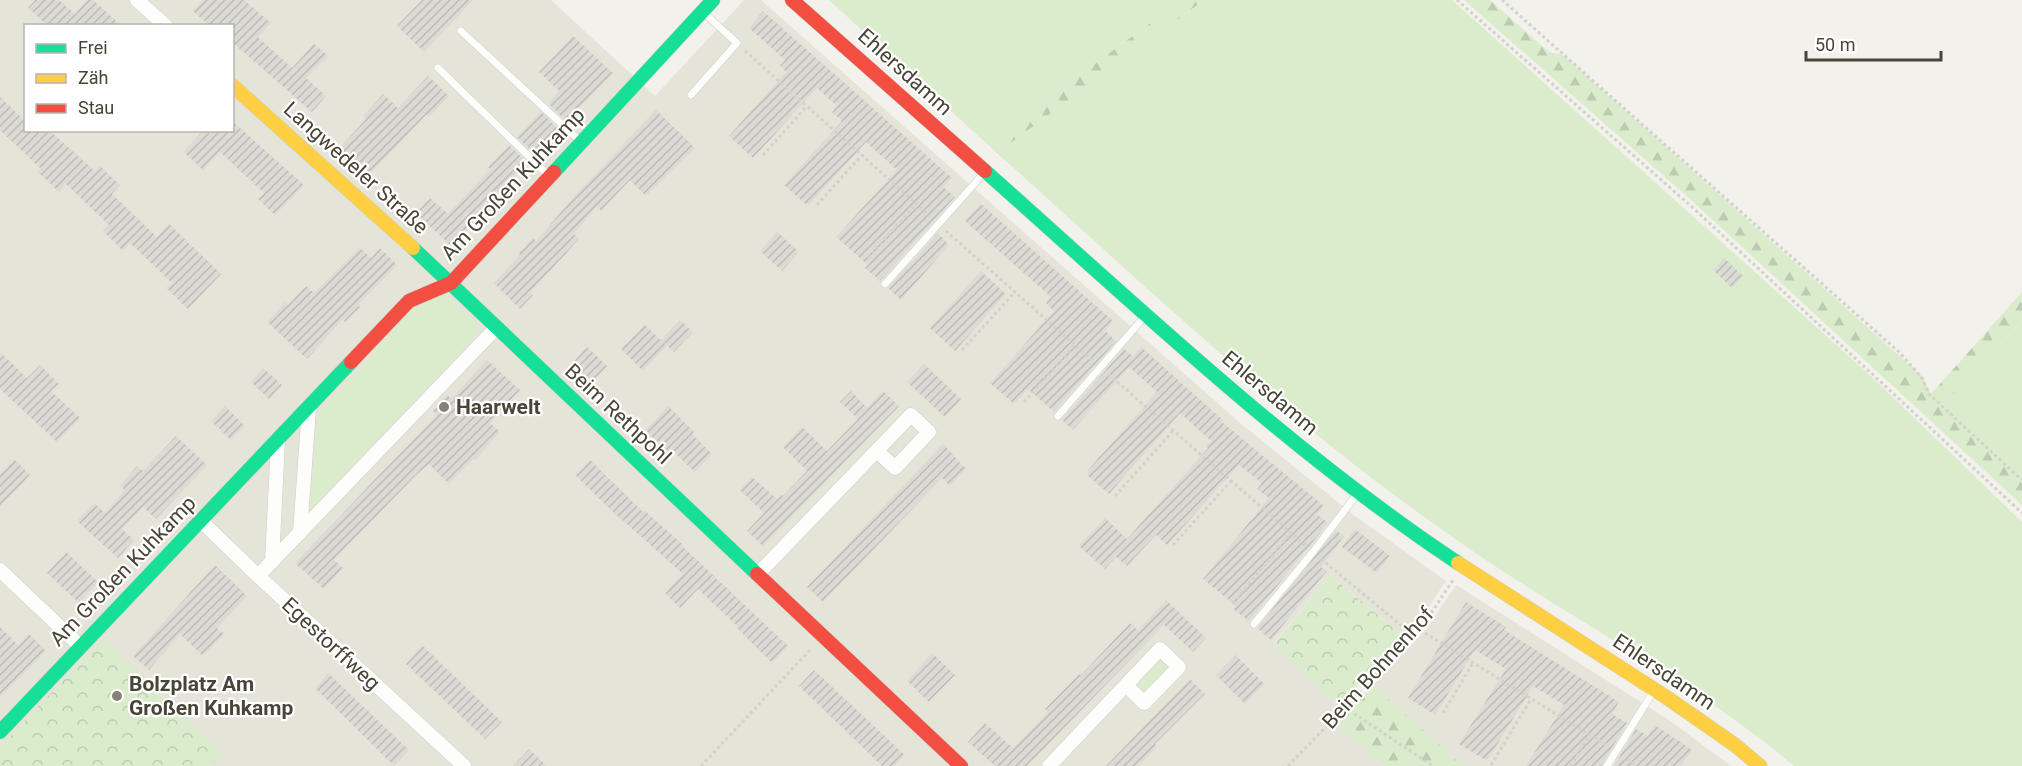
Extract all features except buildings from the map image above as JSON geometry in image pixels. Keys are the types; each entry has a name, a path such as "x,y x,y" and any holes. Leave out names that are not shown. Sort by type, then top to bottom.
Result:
{"street":[{"path":"137,0 164,24"},
{"name":"Am Großen Kuhkamp","path":"0,732 409,301 451,283 713,0"},
{"name":"Ehlersdamm","path":"792,0 1209,370 1359,492 1462,566 1655,689 1735,745 1760,766"},
{"name":"Langwedeler Straße","path":"234,87 451,283"},
{"name":"Beim Rethpohl","path":"451,283 961,766"},
{"path":"258,576 496,328"},
{"path":"300,533 309,408"},
{"path":"272,562 278,440"},
{"path":"758,574 877,452"},
{"name":"Egestorffweg","path":"201,521 464,766"},
{"path":"0,570 80,646"},
{"path":"1049,766 1126,685"}],"lane":[{"path":"692,94 737,43 702,12"},
{"path":"461,31 580,142"},
{"path":"438,68 549,176"},
{"path":"885,284 985,171"},
{"path":"1058,416 1146,314"},
{"path":"1254,624 1359,492"},
{"path":"1607,766 1655,689"}],"path":[{"path":"1457,0 1692,207 2022,513"},
{"path":"1502,0 1899,352 1922,378 1929,394 2022,480"},
{"path":"737,43 1173,431 1414,636"},
{"path":"763,155 807,106"},
{"path":"817,205 862,155"},
{"path":"868,258 916,204"},
{"path":"962,350 1015,292"},
{"path":"1024,402 1075,345"},
{"path":"1115,496 1173,431"},
{"path":"1173,545 1231,481"},
{"path":"1233,603 1291,533"},
{"name":"Beim Bohnenhof","path":"1288,766 1420,630 1462,566"},
{"path":"1420,630 1616,752"},
{"path":"701,766 815,644 820,633"},
{"path":"1443,713 1473,663"},
{"path":"1491,765 1532,699"},
{"path":"1344,707 1433,766"},
{"path":"1570,766 1589,735"}],"shaded area":[{"path":"0,0 551,0 655,96 744,0 761,0 1239,422 1351,513 1446,581 1405,638 1330,575 1274,643 1338,706 1329,716 1384,766 0,766"},
{"path":"1456,585 1669,720 1731,766 1463,766 1373,685 1428,627"}],"green space":[{"path":"829,0 1182,0 986,143"},
{"path":"1182,0 1204,0 997,153 986,143"},
{"path":"1204,0 1452,0 1872,377 2022,522 2022,766 1794,766 1752,733 1665,672 1529,588 1382,486 1213,347 997,153"},
{"path":"1464,0 1490,0 1549,52 1563,55 1923,377 1931,394 2022,292 2022,321 1943,405 2022,476 2022,505 1691,200"},
{"path":"446,295 478,326 475,337 310,511 318,413 401,321 422,303"},
{"path":"2022,321 2022,476 1943,405"},
{"path":"1330,575 1405,638 1338,706 1274,644"},
{"path":"102,639 222,753 210,766 0,766 0,747"},
{"path":"1157,662 1161,662 1166,667 1165,674 1147,691 1144,691 1137,682"},
{"path":"1373,685 1463,766 1384,766 1336,723"}],"traffic: fast":[{"path":"554,172 713,0"},
{"path":"985,171 1215,376 1274,425 1395,520 1458,563"},
{"path":"413,248 757,574"},
{"path":"0,732 351,362"}],"traffic: slow":[{"path":"234,87 413,248"},
{"path":"1458,563 1666,697 1735,745 1760,766"}],"traffic: jam":[{"path":"792,0 985,171"},
{"path":"351,362 409,301 451,283 554,172"},
{"path":"757,574 961,766"}],"place":[{"name":"Haarwelt","path":"444,407"},
{"name":"Bolzplatz Am Großen Kuhkamp","path":"117,696"}]}
